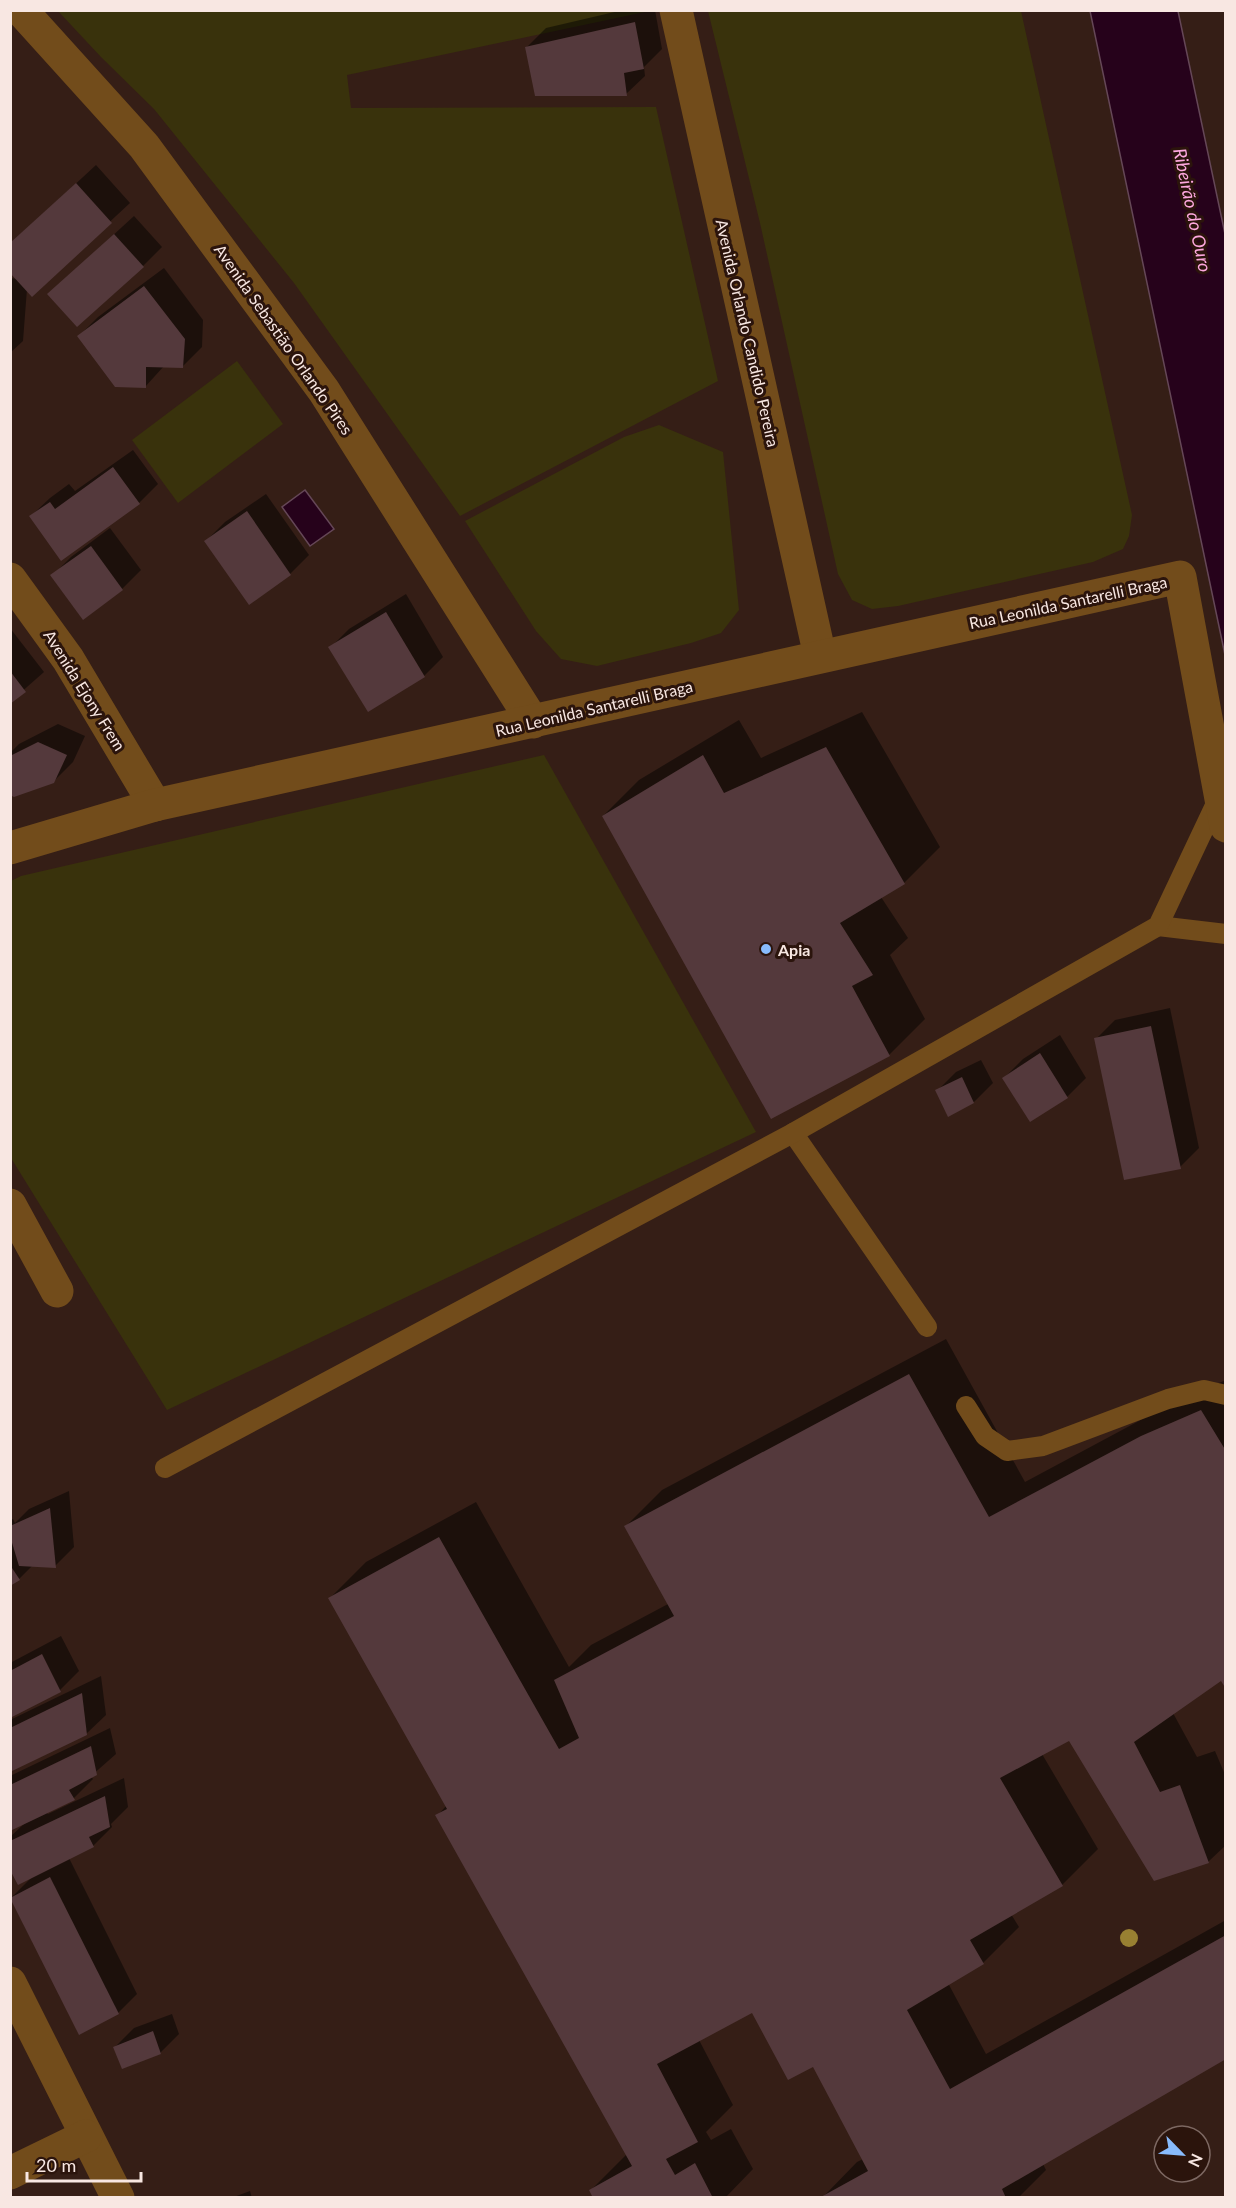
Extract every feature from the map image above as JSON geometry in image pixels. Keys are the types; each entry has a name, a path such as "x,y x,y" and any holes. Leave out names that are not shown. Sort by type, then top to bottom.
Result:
{"street":[{"name":"Avenida Sebastião Orlando Pires","path":"21,10 144,146 324,391 533,722"},
{"name":"Avenida Orlando Candido Pereira","path":"676,10 820,656"},
{"name":"Rua Leonilda Santarelli Braga","path":"10,848 155,805 1180,577 1223,810"},
{"name":"Avenida Ejony Frem","path":"10,579 68,659 155,805"},
{"path":"10,1205 57,1291"},
{"path":"10,1983 118,2198"},
{"path":"10,2173 86,2136"}],"lane":[{"path":"165,1468 793,1133 1158,926 1223,810"},
{"path":"1158,926 1226,934"},
{"path":"793,1133 927,1327"},
{"path":"966,1406 985,1436 1007,1451 1042,1446 1168,1399 1204,1390 1226,1395"}],"shaded area":[{"path":"58,11 645,11 347,75 351,108 656,107 718,381 460,516 294,283 154,109"},
{"path":"708,11 1021,11 1132,515 1129,536 1123,549 1093,562 898,606 872,609 852,600 838,574 760,223"},
{"path":"237,361 283,424 178,503 132,440"},
{"path":"659,425 723,452 739,610 721,633 691,643 597,666 561,659 536,631 465,521 624,437"},
{"path":"544,755 756,1132 167,1410 11,1158 11,881 21,876"}],"water":[{"name":"Ribeirão do Ouro","path":"1090,11 1178,11 1225,234 1225,655"},
{"path":"305,490 334,529 310,546 282,507"}],"building":[{"path":"635,22 644,69 624,73 627,96 535,96 525,47"},
{"path":"76,183 112,223 32,297 10,273 10,243"},
{"path":"114,234 144,267 77,327 47,294"},
{"path":"144,286 185,339 183,368 146,367 146,388 115,387 77,336"},
{"path":"113,467 140,504 61,561 29,516 50,502 55,509"},
{"path":"247,511 291,575 249,605 204,541"},
{"path":"91,546 123,590 83,620 50,575"},
{"path":"386,612 425,677 368,712 328,647"},
{"path":"10,671 26,692 10,704"},
{"path":"38,742 67,755 54,783 14,797 10,795 10,756"},
{"name":"Apia","path":"826,747 905,884 840,923 873,975 852,986 890,1056 771,1119 602,816 703,755 724,793"},
{"path":"1151,1026 1181,1169 1124,1180 1094,1038"},
{"path":"1040,1053 1068,1098 1030,1122 1002,1078"},
{"path":"962,1077 974,1103 948,1117 935,1090"},
{"path":"909,1374 989,1517 1141,1436 1201,1410 1226,1451 1226,1689 1221,1681 1134,1742 1160,1792 1180,1785 1209,1863 1154,1881 1069,1741 1000,1778 1063,1886 970,1940 984,1964 907,2010 950,2089 1226,1935 1226,2059 1002,2189 1006,2198 819,2198 868,2171 813,2067 788,2080 752,2013 657,2064 698,2142 666,2159 675,2175 695,2163 713,2198 593,2198 589,2190 632,2166 435,1815 447,1809 328,1598 439,1537 559,1749 579,1738 554,1680 674,1616 624,1526"},
{"path":"50,1508 56,1568 19,1566 10,1536 10,1526"},
{"path":"10,1565 20,1580 10,1586"},
{"path":"42,1654 61,1692 10,1718 10,1671"},
{"path":"82,1693 87,1735 10,1772 10,1728"},
{"path":"91,1746 97,1775 69,1790 75,1800 10,1831 10,1785"},
{"path":"105,1796 110,1827 89,1837 94,1847 18,1885 10,1870 10,1841"},
{"path":"50,1877 119,2014 79,2035 10,1898"},
{"path":"153,2031 161,2054 122,2069 113,2047"}],"place":[{"name":"Apia","path":"766,949"}]}
